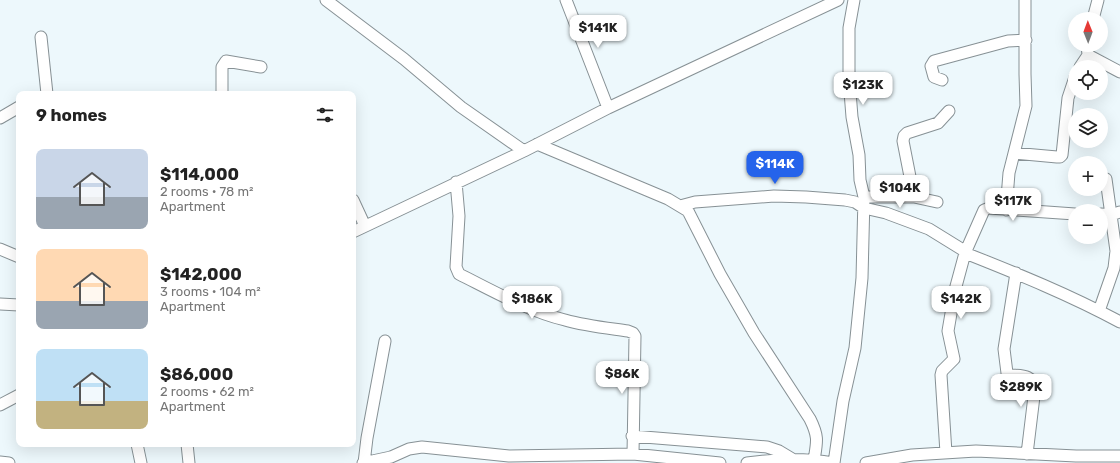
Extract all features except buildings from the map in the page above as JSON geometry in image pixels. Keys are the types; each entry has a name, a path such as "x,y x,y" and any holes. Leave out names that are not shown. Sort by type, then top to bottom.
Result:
{"street":[{"path":"326,0 404,59 461,107 524,151"},
{"path":"566,0 608,108"},
{"path":"356,230 524,151 608,108 838,0"},
{"path":"826,462 856,348 862,278 864,203 860,180 859,155 852,117 849,80 849,28 854,0"},
{"path":"1006,210 1009,173 1026,106 1025,0"},
{"path":"1095,12 1098,0"},
{"path":"41,37 47,91"},
{"path":"942,80 934,77 931,66 934,61 1008,41 1026,40"},
{"path":"1091,52 1120,72"},
{"path":"222,91 222,68 226,61 261,67"},
{"path":"1014,153 1057,157 1062,155 1068,98"},
{"path":"0,118 16,109"},
{"path":"914,197 903,141 904,136 907,132 938,123 948,111"},
{"path":"537,144 668,199 688,211 716,268 754,333 810,419 816,431 817,440 826,462"},
{"path":"456,182 459,216 456,267 459,274 506,298 551,316 588,325 628,331 633,333 635,336 632,436 638,457"},
{"path":"1099,311 1114,268 1116,251 1108,193"},
{"path":"680,206 695,202 774,196 845,200 864,203 914,197 937,202"},
{"path":"864,203 929,229 963,250 965,253 1044,284 1120,322"},
{"path":"356,206 365,226"},
{"path":"946,453 941,375 942,371 954,359 948,331 949,323 955,290 965,253 986,208 1068,214"},
{"path":"0,249 16,256"},
{"path":"1016,273 1004,349 1007,373 1010,375 1030,378 1034,381 1035,388 1027,454"},
{"path":"0,304 16,305"},
{"path":"385,340 363,463 392,460 409,449 422,447 509,456 638,457 720,463"},
{"path":"0,405 16,397"},
{"path":"632,436 767,447 794,460"},
{"path":"138,447 141,463"},
{"path":"187,447 189,463"},
{"path":"866,463 901,456 976,451 1076,456 1120,456"},
{"path":"748,463 770,460 826,462"},
{"path":"0,462 8,463"}]}
